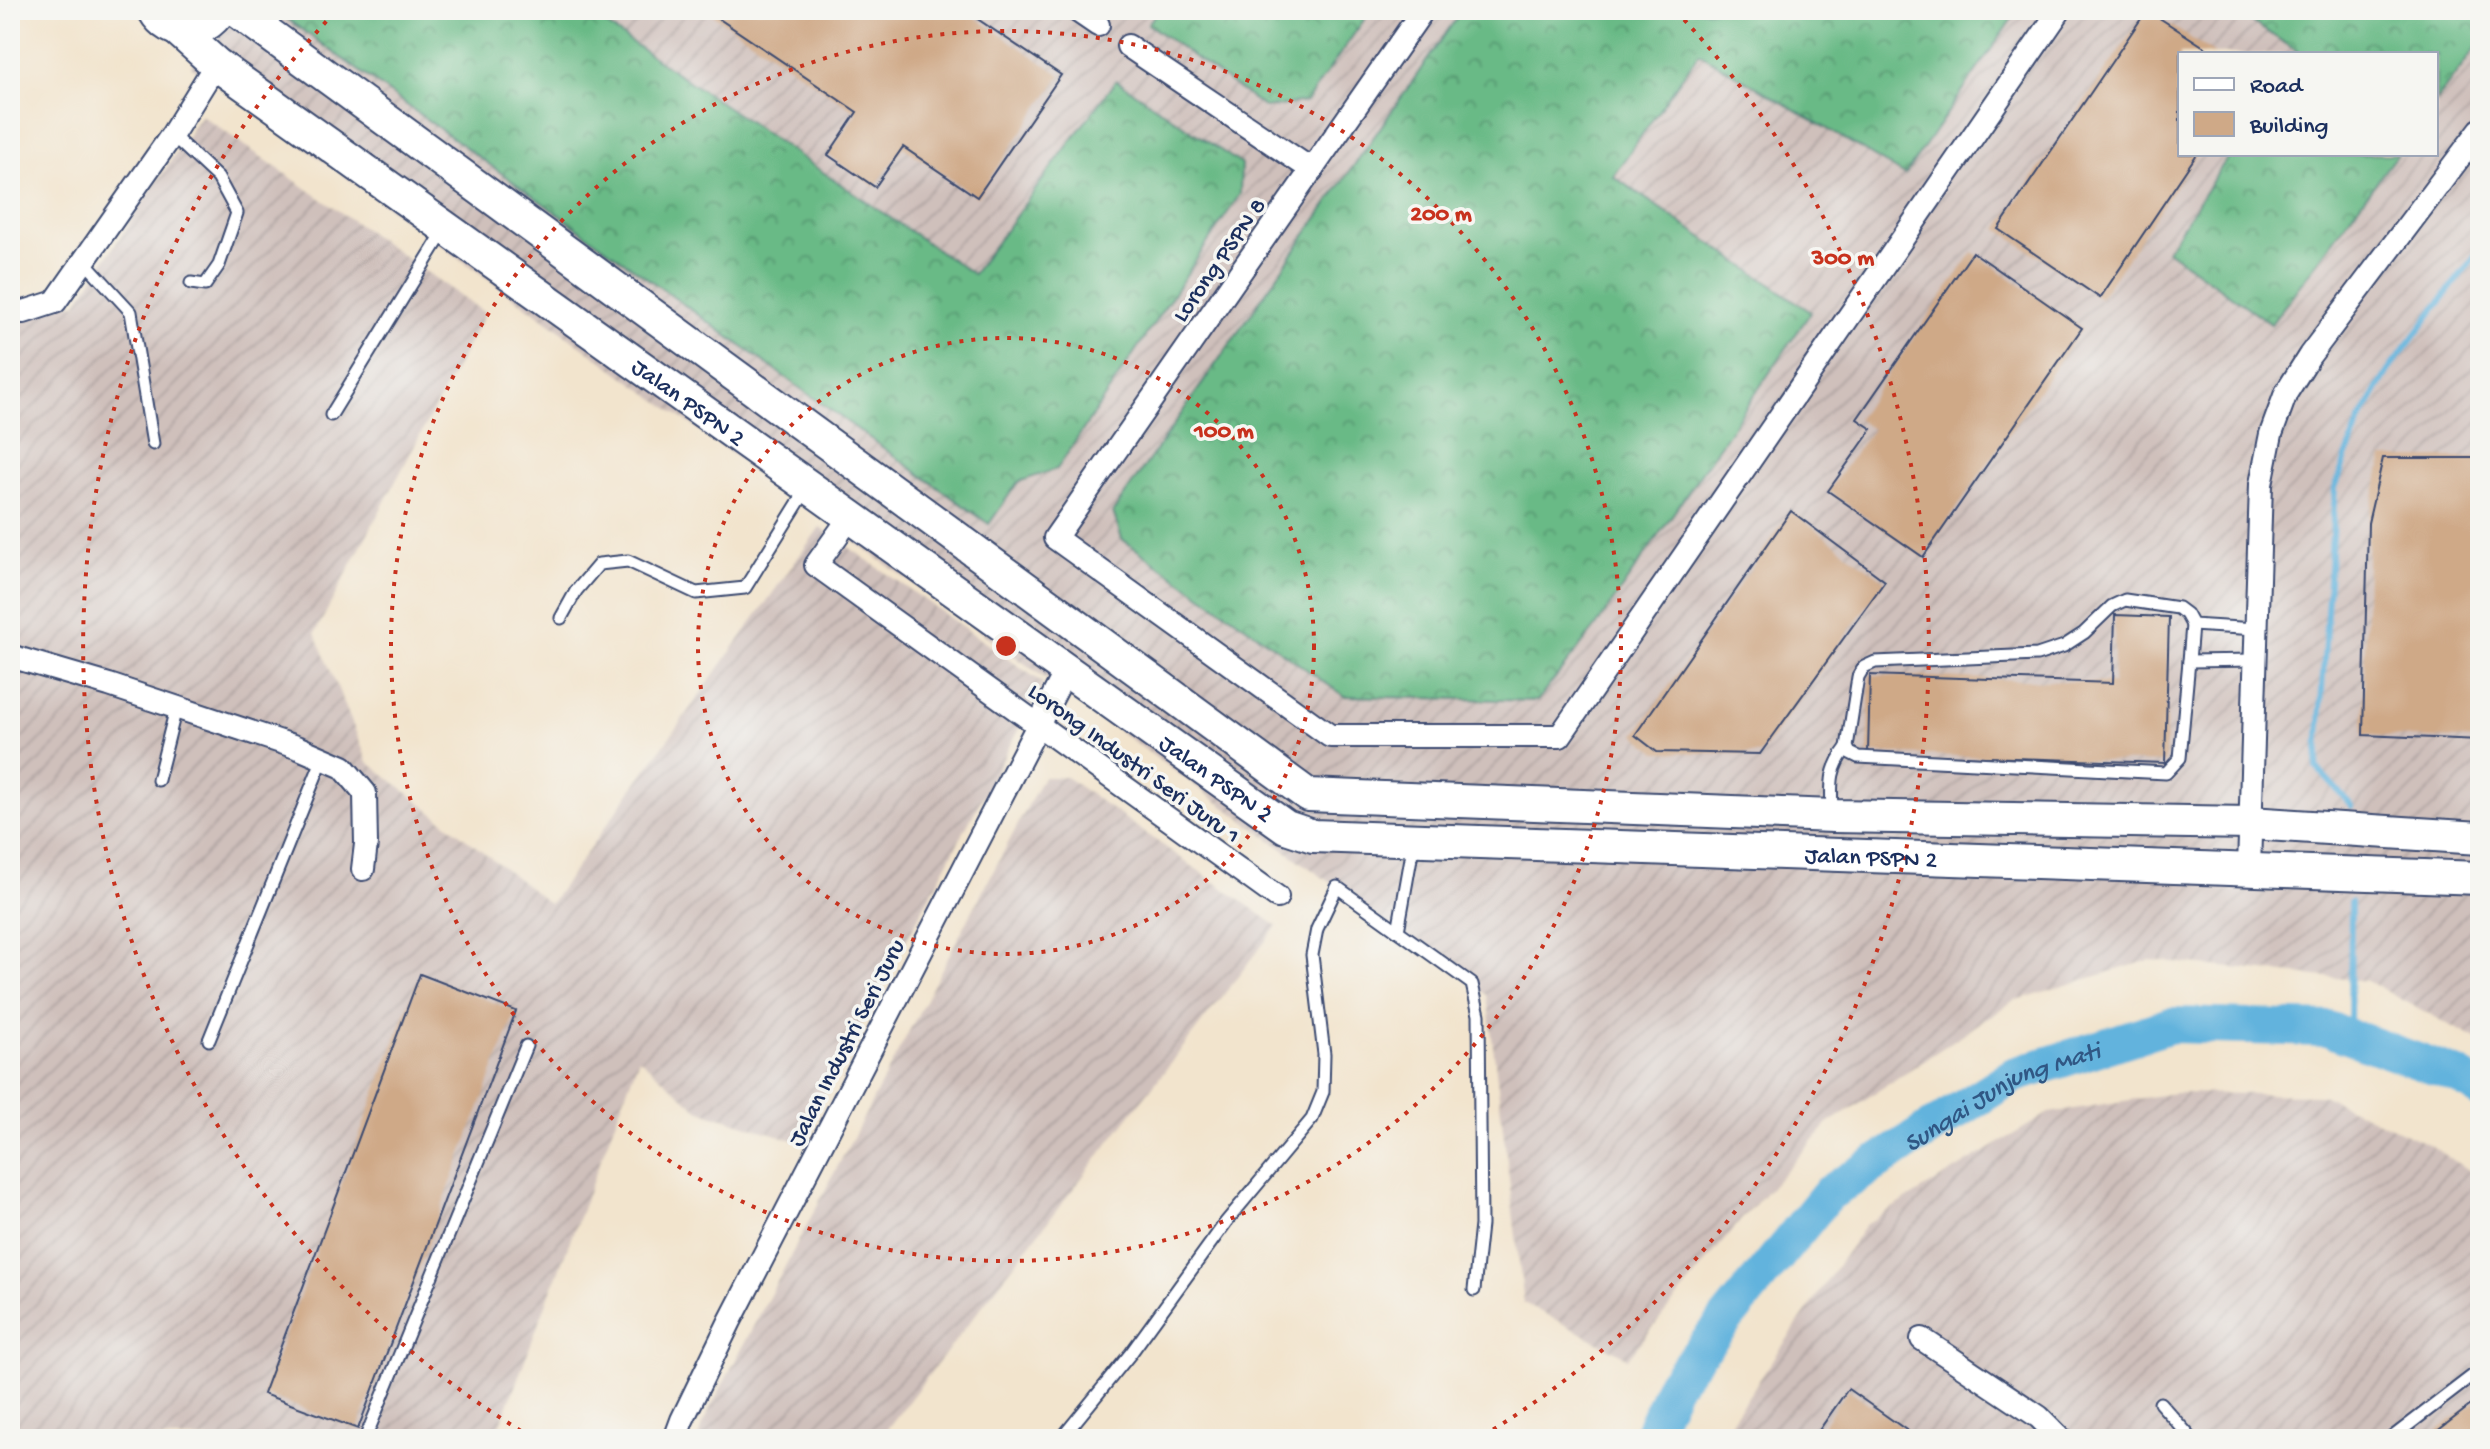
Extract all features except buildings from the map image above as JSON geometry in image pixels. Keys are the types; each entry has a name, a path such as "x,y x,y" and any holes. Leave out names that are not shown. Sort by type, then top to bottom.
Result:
{"street":[{"path":"138,10 190,31 212,22 220,10"},
{"name":"Jalan PSPN 2","path":"236,10 1308,795 1833,816 2250,823 2480,838"},
{"path":"1076,10 1098,25"},
{"name":"Lorong PSPN 8","path":"1423,10 1055,538 1330,736 1560,736 2060,10"},
{"name":"Jalan PSPN 2","path":"167,22 216,64 1286,827 1313,836 2480,878"},
{"path":"1128,46 1312,170"},
{"path":"10,311 24,312 55,302 172,135 216,64"},
{"path":"2249,868 2261,484 2271,434 2286,393 2310,355 2480,130"},
{"name":"Lorong Industri Seri Juru 1","path":"851,516 816,565 1277,897"},
{"path":"10,656 176,708 343,767 365,793 363,869"},
{"name":"Jalan Industri Seri Juru","path":"675,1439 737,1307 1066,671"},
{"path":"1922,1339 2039,1417 2061,1439"}],"lane":[{"path":"172,135 218,178 237,213 219,265 205,285 191,283"},
{"path":"331,415 446,227"},
{"path":"84,261 131,312 153,444"},
{"path":"561,618 576,591 599,564 628,561 696,593 745,588 808,486"},
{"path":"1833,816 1833,770 1847,747 1858,677 1864,667 1875,662 2037,655 2064,646 2084,633 2112,606 2125,600 2178,608 2192,625 2180,758 2166,773 1858,757 1850,753 1847,747"},
{"path":"2192,625 2256,629"},
{"path":"2189,661 2255,660"},
{"path":"158,780 176,708"},
{"path":"209,1040 323,758"},
{"path":"1398,931 1414,840"},
{"path":"1061,1439 1131,1353 1226,1222 1312,1119 1323,1092 1324,1054 1312,955 1317,929 1337,887 1472,984 1479,1015 1481,1225 1474,1290"},
{"path":"365,1439 526,1046"},
{"path":"2390,1439 2480,1370"},
{"path":"2160,1403 2192,1439"}],"shaded area":[{"path":"234,10 2480,10 2480,1041 2367,981 2150,960 2013,1001 1828,1124 1740,1221 1628,1358 1524,1303 1487,995 191,66"},
{"path":"201,115 485,313 315,633 368,762 550,904 820,527 1043,683 799,1142 698,1110 639,1058 495,1439 10,1439 10,296 76,304"},
{"path":"1043,777 1066,777 1277,926 879,1439 698,1439 702,1424"},
{"path":"2174,1093 2322,1095 2430,1145 2480,1177 2480,1439 1723,1439 1732,1420 1866,1224 2049,1113"}],"green space":[{"path":"280,10 584,10 973,274 1116,80 1241,164 1240,194 1057,469 1018,482 989,524 287,19"},
{"path":"1158,10 1371,10 1306,102 1265,108 1148,24"},
{"path":"1462,10 2018,10 1905,175 1699,53 1613,176 1811,312 1595,628 1537,701 1344,696 1122,539 1113,512"},
{"path":"2233,10 2480,10 2480,42 2438,98 2438,52 2297,51"},
{"path":"2229,156 2396,156 2271,324 2167,250"}],"waterway":[{"path":"2352,806 2317,768 2335,488 2360,420 2388,371 2480,249"},
{"path":"2350,1037 2351,902"},
{"name":"Sungai Junjung Mati","path":"1649,1439 1673,1385 1828,1194 2014,1075 2171,1025 2328,1029 2459,1076 2480,1090"}]}
